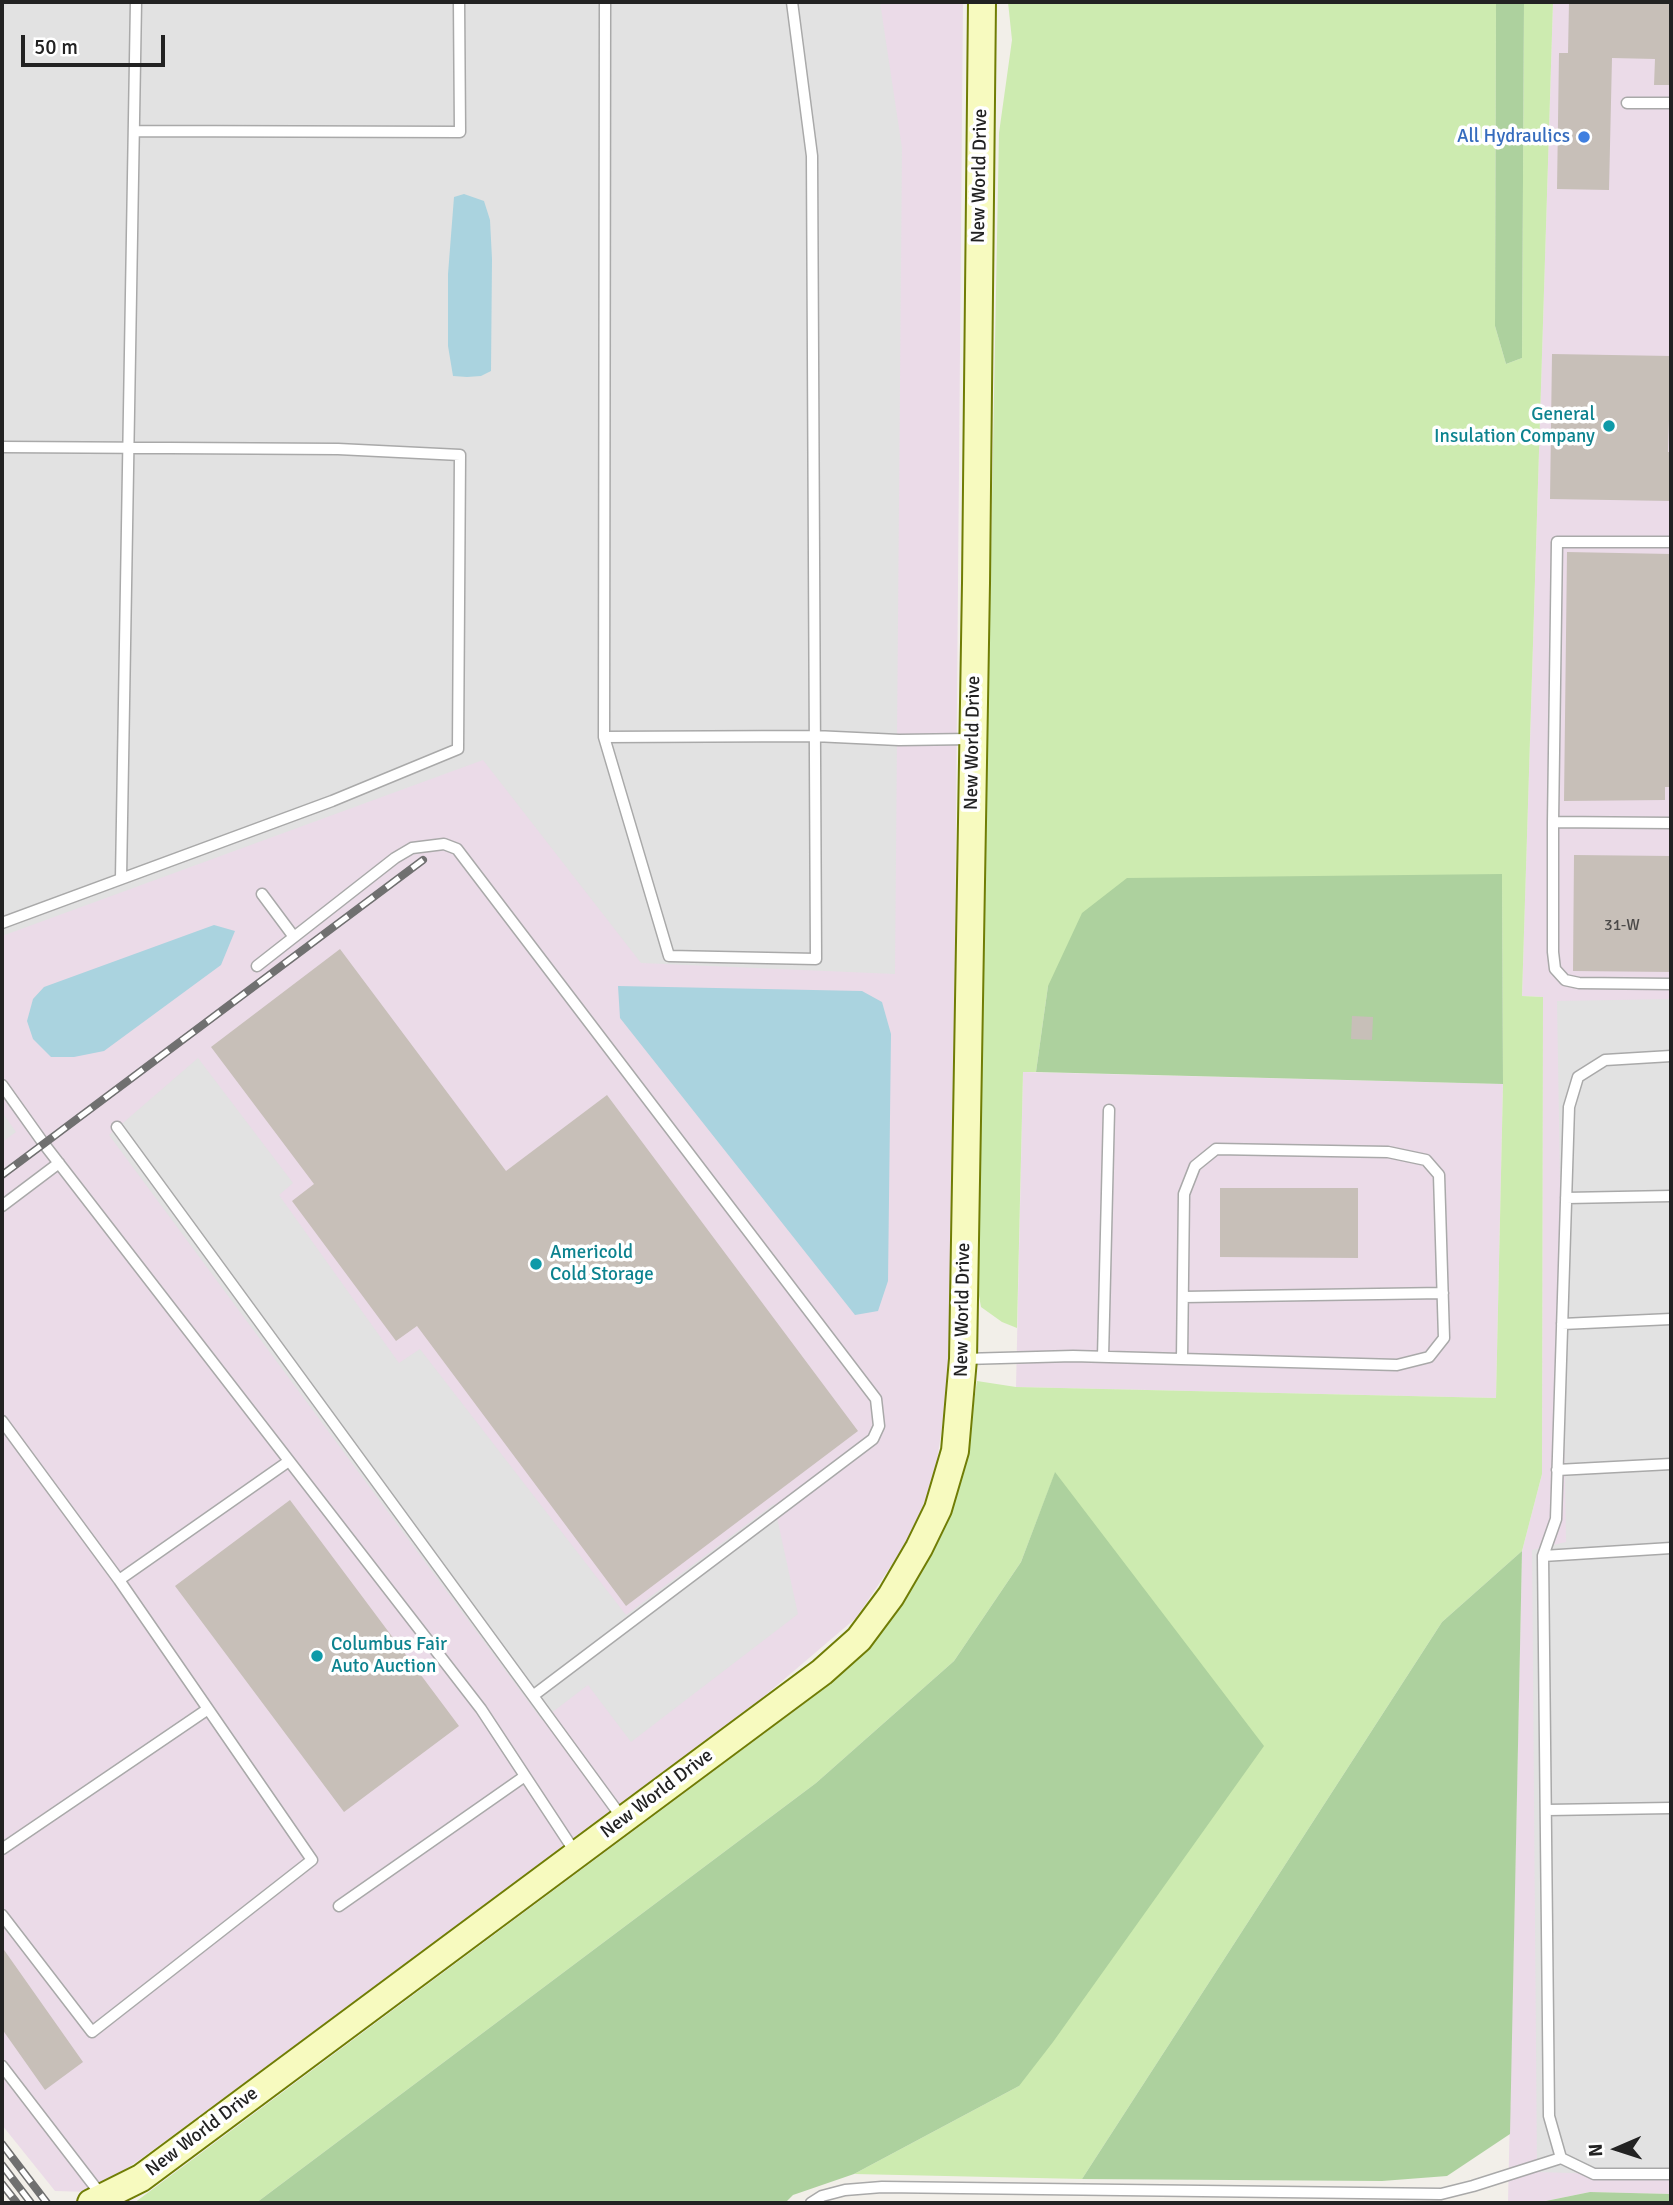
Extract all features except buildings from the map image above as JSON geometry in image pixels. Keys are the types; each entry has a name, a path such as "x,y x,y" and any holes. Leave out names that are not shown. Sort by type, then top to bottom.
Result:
{"street":[{"name":"New World Drive","path":"97,2200 141,2178 822,1672 859,1639 891,1596 919,1548 937,1509 955,1451 963,1359 982,2"}],"lane":[{"path":"121,878 136,2"},
{"path":"134,131 460,132 460,2"},
{"path":"605,2 604,737 669,956 817,959 812,156 792,2"},
{"path":"1627,103 1671,103"},
{"path":"2,447 338,449 460,455 458,749 332,800 2,923"},
{"path":"1671,542 1557,542 1553,822 1555,969 1565,980 1579,984 1671,984"},
{"path":"604,737 814,736 899,740 973,739"},
{"path":"1553,822 1671,823"},
{"path":"257,966 395,858 412,848 444,844 457,849 876,1399 879,1426 873,1439 534,1695"},
{"path":"262,894 294,937"},
{"path":"1561,2158 1549,2116 1543,1556 1556,1519 1569,1107 1578,1077 1605,1060 1671,1056"},
{"path":"2,1085 59,1163 481,1709 576,1855"},
{"path":"1103,1357 1109,1110"},
{"path":"117,1127 624,1819"},
{"path":"963,1359 1103,1357 1397,1365 1429,1357 1444,1338 1439,1175 1426,1160 1388,1152 1216,1149 1195,1166 1184,1194 1182,1359"},
{"path":"2,1206 59,1163"},
{"path":"1566,1198 1671,1196"},
{"path":"1182,1297 1443,1293"},
{"path":"1562,1324 1671,1319"},
{"path":"2,1421 119,1580 312,1860 92,2032 2,1915"},
{"path":"119,1580 289,1461"},
{"path":"1557,1470 1671,1464"},
{"path":"1543,1556 1671,1548"},
{"path":"2,1849 208,1709"},
{"path":"339,1906 525,1776"},
{"path":"1547,1810 1671,1808"},
{"path":"2,2066 97,2200"},
{"path":"811,2203 822,2196 845,2190 883,2187 1441,2194 1561,2158 1594,2174 1671,2175"}],"shaded area":[{"path":"2,2 963,2 952,1287 948,1388 934,1480 907,1542 856,1618 714,1739 142,2158 91,2192 55,2191 2,2125"},
{"path":"2,2 880,2 902,148 895,974 641,963 483,760 2,936"},
{"path":"1553,2 1671,2 1671,2194 1590,2192 1536,2203 1508,2203 1522,1551 1542,1474 1543,997 1522,996"},
{"path":"1671,999 1671,2176 1537,2172 1532,1550 1566,1542 1557,1001"},
{"path":"198,1058 293,1183 279,1195 399,1363 420,1349 626,1615 774,1504 798,1614 631,1742 588,1685 542,1720 109,1135"},
{"path":"1023,1072 1503,1084 1496,1398 1016,1387"},
{"path":"2,1112 16,1132 2,1142"}],"green space":[{"path":"1008,2 1496,2 1495,326 1506,364 1522,358 1524,2 1553,2 1522,996 1543,997 1542,1474 1522,1551 1442,1622 1082,2179 854,2174 1019,2086 1055,1473 1021,1562 954,1661 816,1783 256,2203 134,2203 824,1689 877,1632 921,1570 949,1517 966,1456 977,1381 1016,1387 1496,1398 1503,1084 1502,875 1048,986 1036,1072 1023,1072 1017,1328 1002,1322 981,1307 977,1285 999,133 1012,40"},
{"path":"1496,2 1524,2 1522,358 1506,364 1495,326"},
{"path":"1502,874 1503,1084 1036,1072 1048,986 1082,913 1127,878"},
{"path":"1055,1472 1264,1746 1019,2086 854,2174 793,2195 785,2203 256,2203 816,1783 954,1661 1021,1562"},
{"path":"1522,1551 1510,2134 1447,2176 1382,2181 1082,2179 1442,1622"},
{"path":"1590,2192 1671,2194 1671,2203 1536,2203"}],"water":[{"path":"464,194 484,201 490,220 492,259 491,371 481,376 467,377 453,376 448,346 448,274 454,197"},
{"path":"214,925 235,931 221,965 104,1051 74,1057 51,1057 33,1039 27,1021 33,999 44,987"},
{"path":"618,986 862,991 882,1002 891,1034 888,1281 878,1311 855,1315 620,1018"}],"railway":[{"path":"2,1175 423,860"},
{"path":"2,2144 47,2203"},
{"path":"2,2165 31,2203"},
{"path":"2,2184 17,2203"}],"place":[{"name":"All Hydraulics","path":"1584,137"},
{"name":"General Insulation Company","path":"1609,426"},
{"name":"Americold Cold Storage","path":"536,1264"},
{"name":"Columbus Fair Auto Auction","path":"317,1656"}]}
